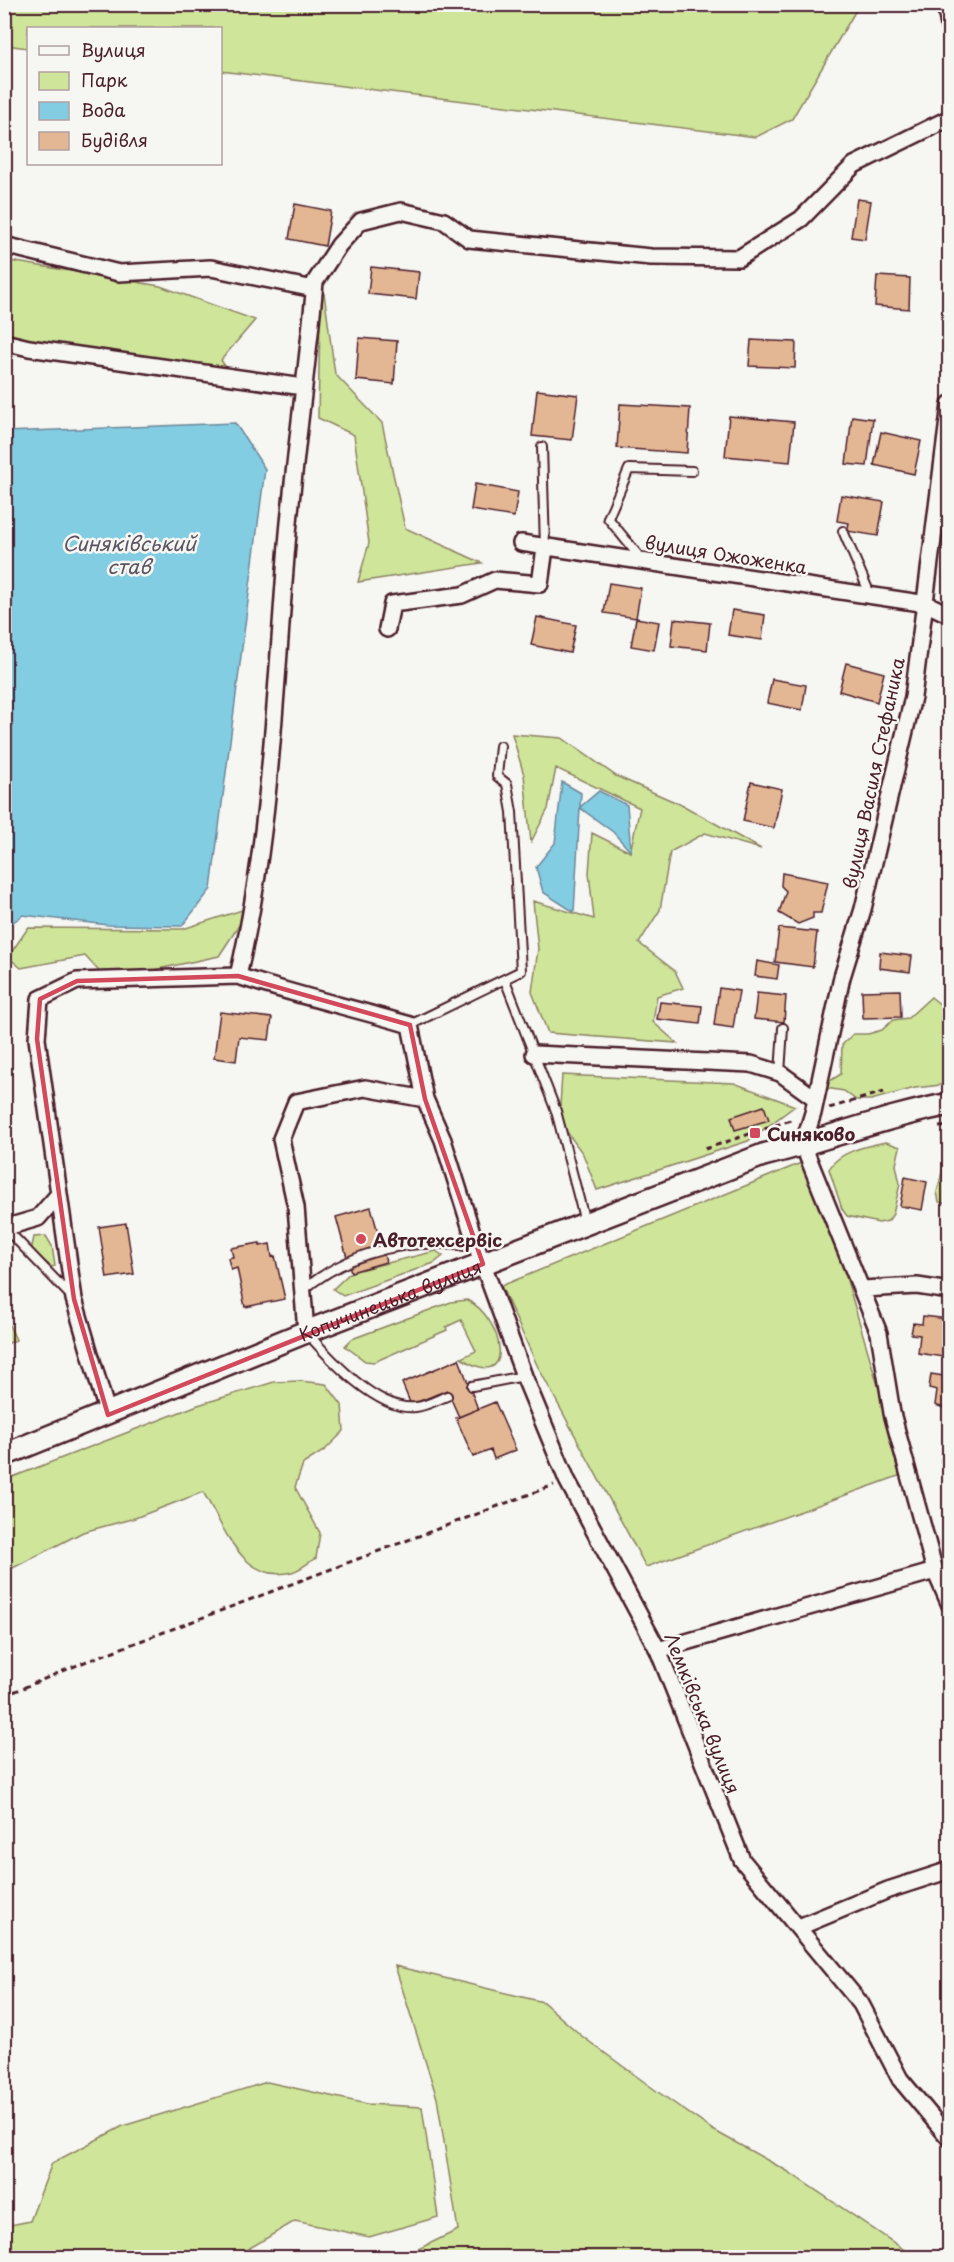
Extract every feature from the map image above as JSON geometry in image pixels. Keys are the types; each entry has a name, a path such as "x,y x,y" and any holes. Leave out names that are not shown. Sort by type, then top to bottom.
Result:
{"main road":[{"name":"Копичинецька вулиця","path":"4,1455 108,1415 480,1256 586,1223 763,1155 803,1145 870,1123 950,1104"}],"street":[{"path":"945,4 950,31"},
{"path":"238,976 246,940 266,801 287,535 314,289 315,282 339,245 361,221 401,211 444,221 469,239 651,257 739,258 801,219 854,165 950,118"},
{"path":"4,245 119,273 211,267 314,289"},
{"path":"4,342 29,348 303,387"},
{"name":"вулиця Василя Стефаника","path":"803,1145 816,1100 842,977 863,909 914,697 950,404"},
{"name":"вулиця Ожоженка","path":"520,543 927,604 950,615"},
{"path":"387,629 392,604 462,595 495,580 540,584 545,548"},
{"path":"108,1415 74,1299 37,1039 40,999 77,981 238,976 294,994 355,1008 410,1025"},
{"name":"Лемківська вулиця","path":"410,1025 425,1099 442,1140 480,1256 524,1376 567,1480 658,1650 742,1860 861,2004 900,2079 950,2139"},
{"path":"534,1054 751,1064 780,1073 816,1100"},
{"path":"306,1332 296,1207 281,1138 296,1102 365,1088 425,1099"},
{"path":"803,1145 863,1288 879,1333 892,1413 935,1571 950,1605"},
{"path":"4,1231 38,1218 59,1194"},
{"path":"863,1288 917,1286 950,1291"},
{"path":"658,1650 935,1571"},
{"path":"798,1928 888,1890 950,1870"}],"lane":[{"path":"542,447 545,548"},
{"path":"643,561 608,518 629,469 692,471"},
{"path":"843,531 871,596"},
{"path":"410,1025 521,971 514,893 512,812 507,784 497,776 500,746"},
{"path":"505,980 556,1111 586,1223"},
{"path":"780,1073 783,1028"},
{"path":"4,1231 13,1236 74,1299"},
{"path":"302,1292 343,1263 390,1246 440,1243 480,1256"},
{"path":"306,1332 340,1371 396,1406 417,1407 447,1396"},
{"path":"472,1386 524,1376"}],"path":[{"path":"4,1696 82,1663 567,1480"}],"highlighted area":[{"path":"238,976 410,1025 425,1099 483,1264 108,1415 74,1299 37,1039 40,999 77,981"}],"green space":[{"path":"5,4 859,4 792,119 756,137 222,71 222,27 27,27 27,48 5,45"},
{"path":"4,260 160,286 255,320 221,360 232,377 5,342"},
{"path":"321,271 335,374 382,423 405,528 482,563 358,582 369,543 354,435 318,418"},
{"path":"512,734 562,738 616,776 684,806 761,849 705,833 670,852 660,910 639,943 675,971 683,988 657,996 653,1022 677,1043 548,1033 532,992 538,949 533,901 594,919 589,873 592,833 630,852 640,808 556,768 548,809 531,842 524,775"},
{"path":"251,907 219,956 107,980 85,956 21,968 8,957 28,928 183,929"},
{"path":"931,997 942,1006 941,1021 949,1031 949,1084 915,1088 871,1100 856,1100 844,1091 820,1087 841,1074 842,1045 853,1034 868,1034 882,1030 893,1020 908,1018"},
{"path":"562,1075 734,1083 795,1106 748,1141 597,1190 583,1154 559,1121"},
{"path":"886,1142 900,1147 896,1165 900,1184 893,1214 888,1221 879,1223 847,1216 842,1209 829,1169 846,1154"},
{"path":"949,1145 949,1205 939,1202 937,1192"},
{"path":"806,1161 836,1243 904,1474 646,1567 537,1365 501,1286"},
{"path":"46,1236 52,1246 55,1266 52,1267 31,1251 34,1237"},
{"path":"436,1251 443,1256 434,1263 343,1296 333,1289 351,1272"},
{"path":"467,1300 480,1309 490,1321 496,1336 499,1349 498,1360 491,1367 479,1367 461,1358 476,1351 461,1320 446,1327 447,1330 374,1362 365,1361 345,1346 352,1339 451,1302"},
{"path":"5,1316 16,1340 4,1345"},
{"path":"300,1381 326,1384 342,1405 344,1431 325,1450 303,1464 295,1487 320,1533 316,1558 298,1570 275,1574 247,1561 227,1535 203,1492 135,1518 83,1532 5,1572 5,1480 198,1405 274,1382"},
{"path":"395,1966 543,2002 583,2037 713,2130 787,2171 915,2257 348,2257 410,2253 458,2230 437,2098"},
{"path":"267,2082 367,2104 422,2107 438,2217 369,2237 295,2221 235,2257 5,2257 5,2226 30,2221 52,2163 123,2126"}],"water":[{"name":"Синяківський став","path":"235,423 265,469 211,889 182,926 108,925 23,915 5,928 5,432"},
{"path":"562,782 581,793 580,807 599,791 627,805 631,852 613,832 580,808 574,912 543,892 536,867 555,843"}],"building":[{"path":"857,199 871,201 865,239 851,237"},
{"path":"295,204 331,211 325,246 289,239"},
{"path":"371,267 419,272 416,299 368,294"},
{"path":"877,276 910,278 909,309 875,306"},
{"path":"359,338 397,341 394,384 356,380"},
{"path":"751,340 796,342 795,368 749,366"},
{"path":"537,390 578,395 572,440 532,436"},
{"path":"620,404 690,408 687,453 617,448"},
{"path":"729,416 794,422 790,462 725,456"},
{"path":"852,416 873,419 867,466 846,464"},
{"path":"881,432 921,441 914,474 874,465"},
{"path":"475,484 518,492 514,517 471,510"},
{"path":"841,495 884,502 878,536 847,531 849,523 837,521"},
{"path":"609,583 641,588 636,618 604,613"},
{"path":"732,610 765,615 762,640 728,635"},
{"path":"537,617 576,625 570,653 531,645"},
{"path":"636,618 659,622 654,650 631,646"},
{"path":"674,619 710,623 707,650 671,646"},
{"path":"846,663 884,673 877,702 839,691"},
{"path":"772,679 806,685 802,710 767,703"},
{"path":"751,782 782,789 774,828 743,821"},
{"path":"782,873 828,882 821,913 813,913 813,918 798,924 779,913 786,891 781,886"},
{"path":"779,928 817,932 813,967 775,962"},
{"path":"880,952 912,956 910,972 879,968"},
{"path":"757,961 779,965 777,979 755,976"},
{"path":"948,963 950,964 950,1009 945,1008"},
{"path":"719,988 739,991 733,1028 714,1025"},
{"path":"900,990 901,1017 863,1018 862,991"},
{"path":"757,993 786,996 784,1022 754,1019"},
{"path":"660,1002 702,1006 700,1024 657,1019"},
{"path":"220,1012 272,1018 269,1040 239,1037 236,1061 214,1058"},
{"path":"764,1106 769,1120 735,1130 731,1117"},
{"path":"905,1177 927,1182 922,1210 900,1206"},
{"name":"Автотехсервіс","path":"371,1207 386,1262 351,1272 336,1217"},
{"path":"126,1223 134,1274 107,1278 99,1227"},
{"path":"260,1243 260,1246 270,1244 285,1299 245,1307 237,1268 231,1270 228,1258 233,1257 231,1248"},
{"path":"944,1299 950,1300 950,1311 943,1310"},
{"path":"923,1316 948,1319 950,1341 949,1347 945,1347 943,1357 918,1353 920,1335 911,1334 913,1323 922,1324"},
{"path":"459,1359 478,1409 459,1417 447,1390 411,1405 402,1383"},
{"path":"931,1374 950,1377 950,1410 935,1405 937,1390 929,1388"},
{"path":"495,1402 516,1450 494,1459 491,1450 473,1457 456,1418"},
{"path":"945,1434 950,1435 950,1464 941,1462"}],"place":[{"name":"Синяково","path":"755,1133"},
{"name":"Автотехсервіс","path":"361,1239"}]}
